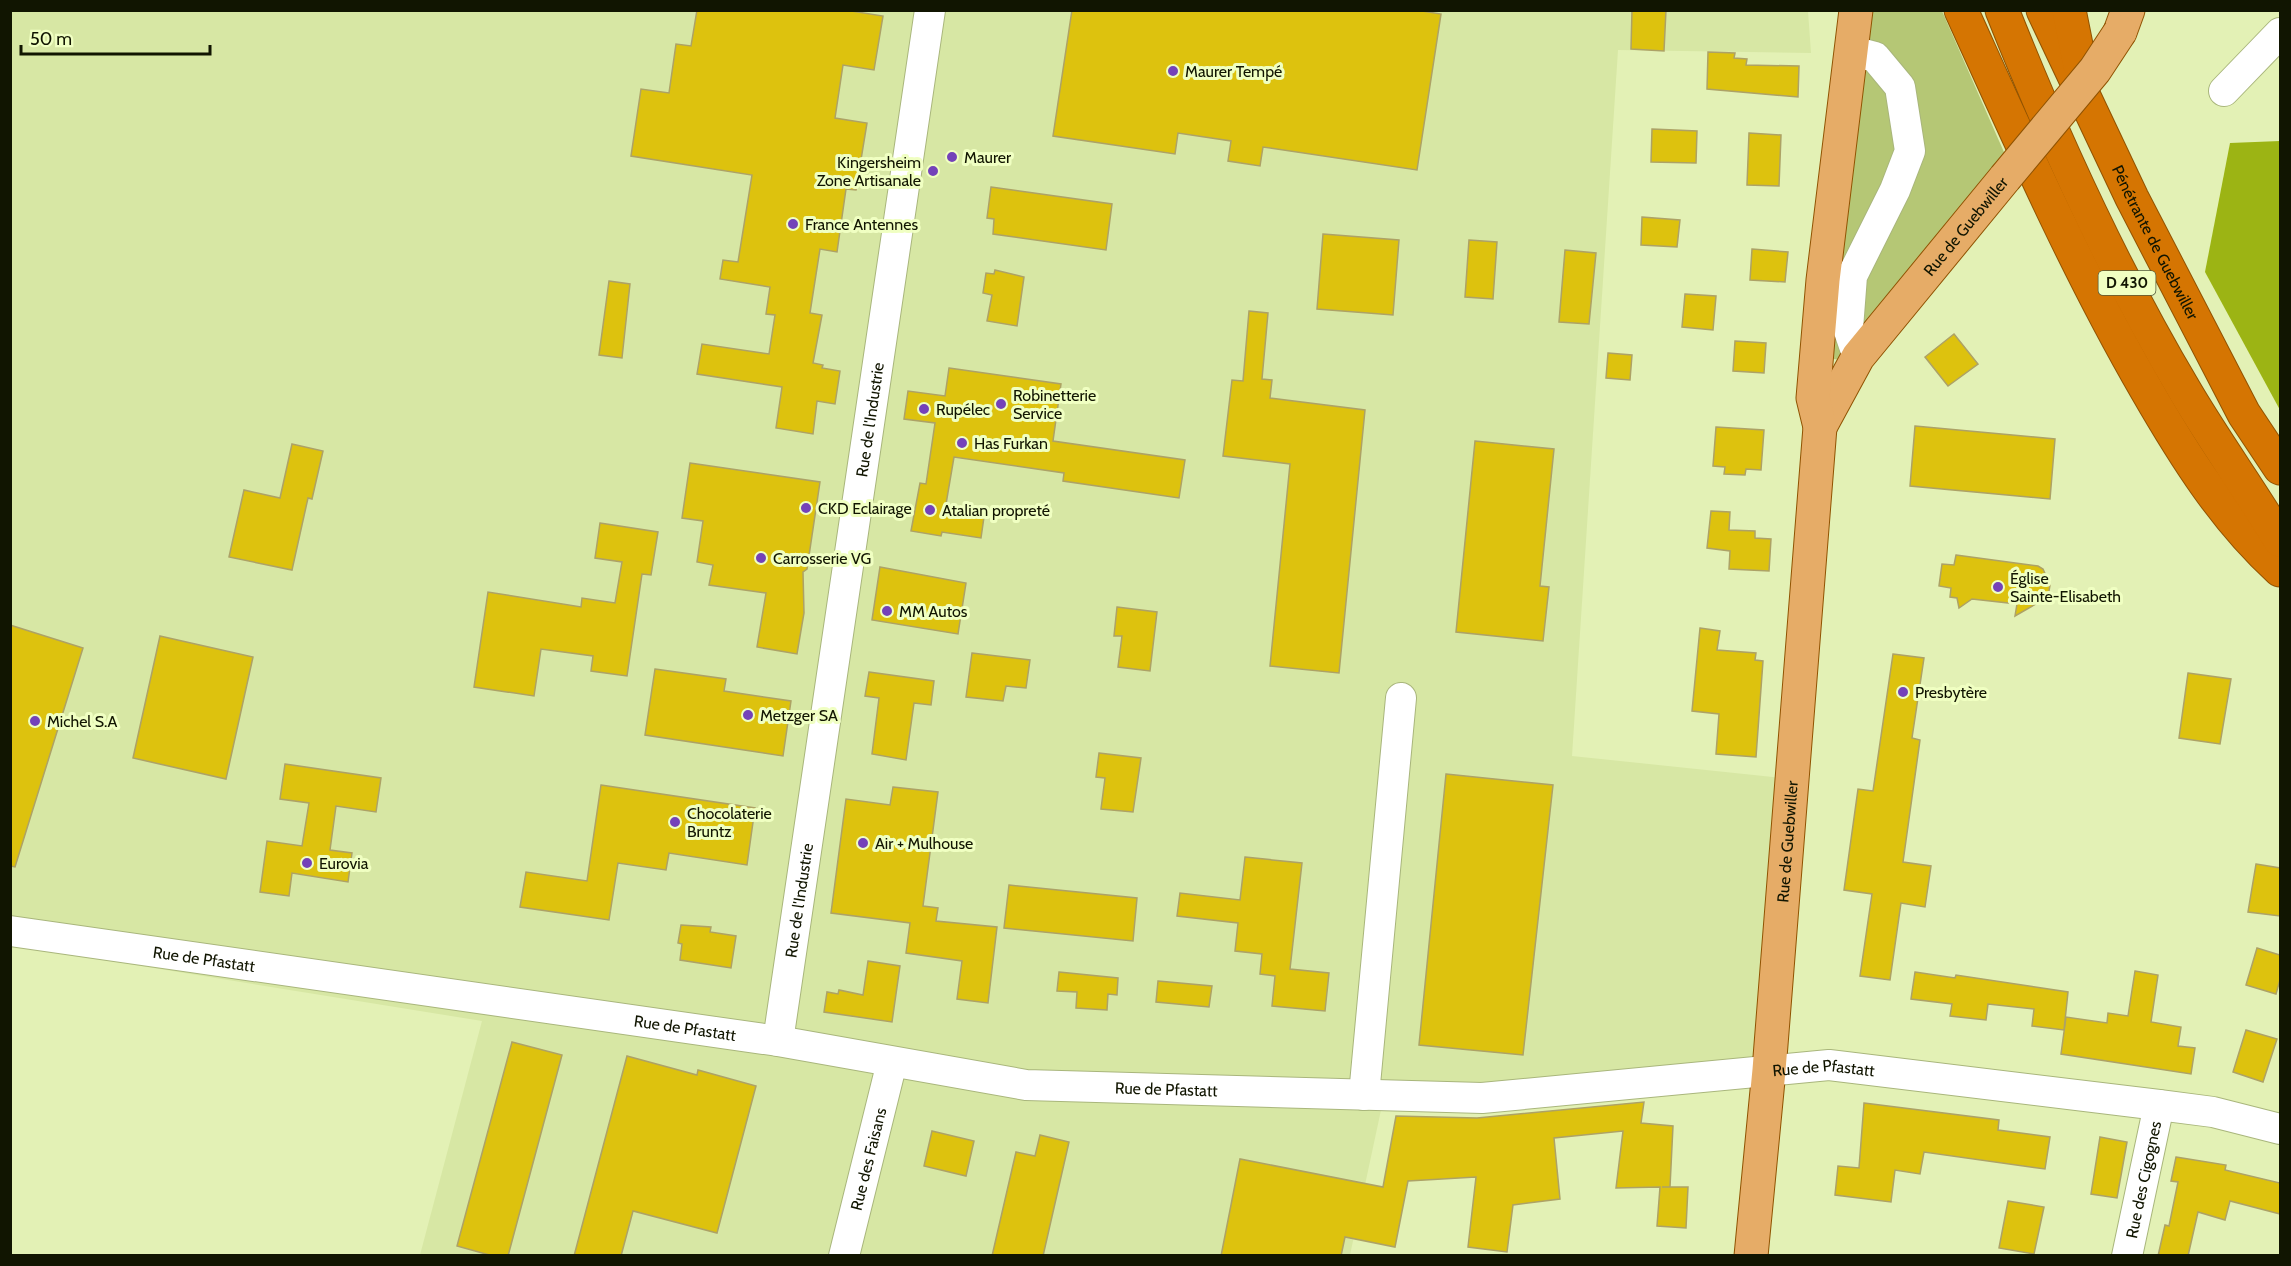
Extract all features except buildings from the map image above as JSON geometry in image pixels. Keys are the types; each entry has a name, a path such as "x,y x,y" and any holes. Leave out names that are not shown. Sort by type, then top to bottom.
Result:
{"highway":[{"path":"1961,10 2101,312 2192,467 2257,549 2280,570"},
{"name":"D 430","path":"2002,10 2032,85 2106,244 2185,390 2280,540"},
{"name":"Pénétrante de Guebwiller","path":"2043,10 2088,108 2244,414 2280,468"},
{"path":"2068,10 2088,108"}],"main road":[{"name":"Rue de Guebwiller","path":"1751,1256 1769,1070 1820,427 1813,398 1820,313 1856,10"},
{"name":"Rue de Guebwiller","path":"1820,427 1858,357 2095,70 2124,21"}],"street":[{"name":"Rue de l'Industrie","path":"778,1041 930,10"},
{"path":"2224,91 2280,33"},
{"path":"1852,51 1875,57 1900,87 1910,151 1895,190 1852,276 1848,328 1858,357"},
{"path":"1364,1095 1401,698"},
{"name":"Rue de Pfastatt","path":"10,931 778,1041 1026,1085 1482,1098 1829,1065 2159,1105 2213,1113 2280,1129"},
{"name":"Rue des Faisans","path":"844,1256 892,1062"},
{"name":"Rue des Cigognes","path":"2127,1256 2159,1105"}],"shaded area":[{"path":"10,11 1808,11 1811,53 1618,50 1572,756 1793,779 1769,1070 1384,1096 1350,1255 420,1255 482,1021 11,945"},
{"path":"1868,11 1942,11 2007,159 1841,360 1826,358"}],"green space":[{"path":"2280,141 2280,410 2205,272 2230,143"}],"place":[{"name":"Maurer Tempé","path":"1173,71"},
{"name":"Maurer","path":"952,157"},
{"name":"Kingersheim Zone Artisanale","path":"933,171"},
{"name":"France Antennes","path":"793,224"},
{"name":"Robinetterie Service","path":"1001,404"},
{"name":"Rupélec","path":"924,409"},
{"name":"Has Furkan","path":"962,443"},
{"name":"CKD Eclairage","path":"806,508"},
{"name":"Atalian propreté","path":"930,510"},
{"name":"Carrosserie VG","path":"761,558"},
{"name":"Église Sainte-Elisabeth","path":"1998,587"},
{"name":"MM Autos","path":"887,611"},
{"name":"Presbytère","path":"1903,692"},
{"name":"Metzger SA","path":"748,715"},
{"name":"Michel S.A","path":"35,721"},
{"name":"Chocolaterie Bruntz","path":"675,822"},
{"name":"Air + Mulhouse","path":"863,843"},
{"name":"Eurovia","path":"307,863"}]}
